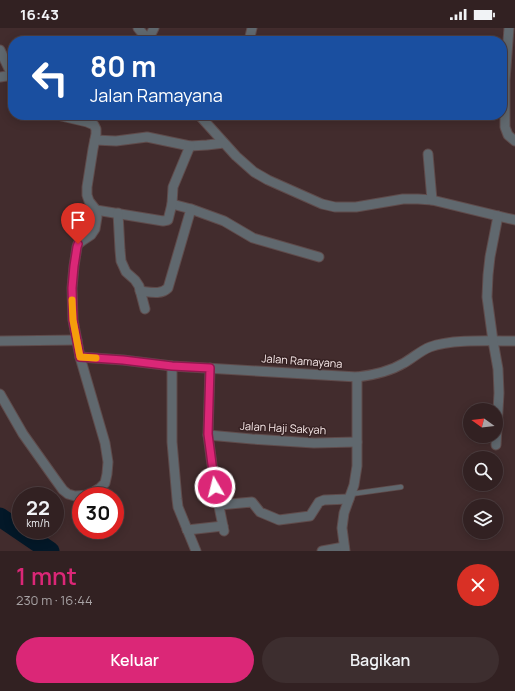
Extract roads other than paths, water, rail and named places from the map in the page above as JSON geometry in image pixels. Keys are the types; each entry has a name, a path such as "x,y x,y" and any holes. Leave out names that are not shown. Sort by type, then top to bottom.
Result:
{"street":[{"path":"138,28 145,36"},
{"path":"507,54 509,28"},
{"path":"0,50 8,67"},
{"path":"0,394 23,434 63,490 71,496 89,495 105,483 108,474 108,462 105,443 80,357 73,320 72,288 77,247 78,244 91,235 95,229 97,217 96,210 89,201 87,195 96,129 92,124 78,120"},
{"path":"203,120 248,167 261,176 322,204 345,208 403,199 432,200 515,220"},
{"path":"505,120 505,127 508,135 515,141"},
{"path":"95,140 116,141 146,137 190,146 224,143"},
{"path":"96,210 167,221 172,204 173,187 190,146"},
{"path":"428,154 432,200"},
{"path":"172,204 224,221 253,238 319,257"},
{"path":"140,291 160,292 168,288 191,209"},
{"path":"118,213 122,261 126,272 139,286 145,309"},
{"path":"496,445 499,393 498,369 487,297 488,275 498,216"},
{"path":"0,341 77,340"},
{"name":"Jalan Ramayana","path":"80,357 123,360 172,366 357,377 376,374 392,369 430,347 444,343 515,341"},
{"path":"172,366 172,442 176,492 178,507 196,551"},
{"path":"188,530 223,529 215,487 208,434 210,368"},
{"path":"322,551 344,549 342,528 344,513 354,485 357,466 357,377"},
{"name":"Jalan Haji Sakyah","path":"208,434 252,439 314,443 357,442"},
{"path":"219,505 252,502 260,512 279,520 310,516 319,502 350,497"}],"lane":[{"path":"350,497 401,487"}],"waterway":[{"path":"0,517 50,551"}]}
